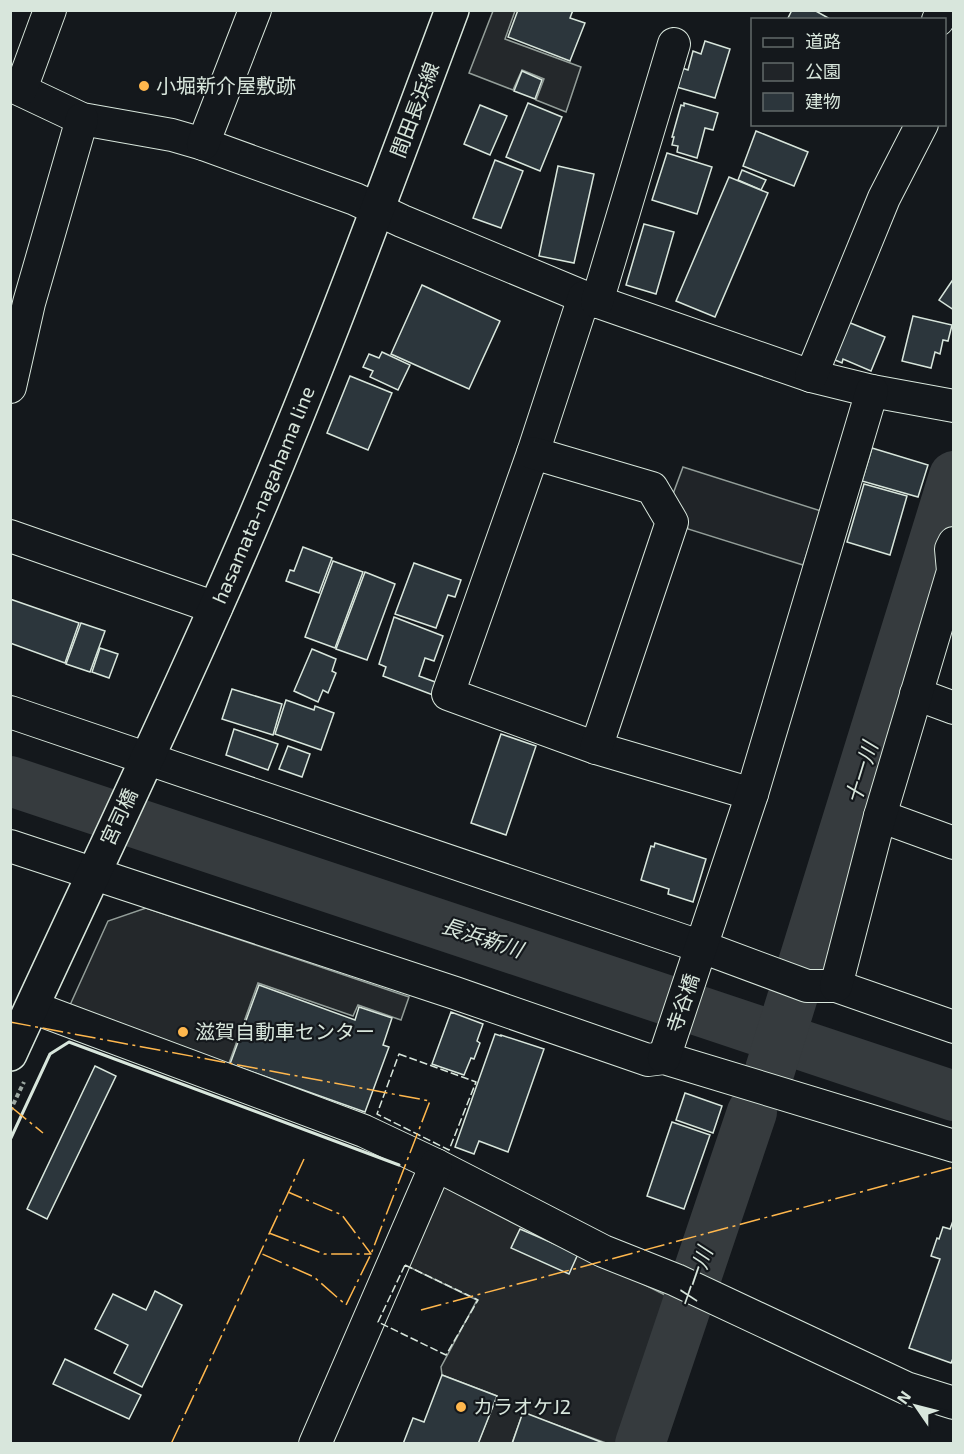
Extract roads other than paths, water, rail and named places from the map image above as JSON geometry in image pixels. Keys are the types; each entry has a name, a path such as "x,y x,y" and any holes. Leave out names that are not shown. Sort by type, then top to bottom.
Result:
{"main road":[{"name":"間田長浜線","path":"378,210 452,10"},
{"name":"hasamata-nagahama line","path":"142,767 216,608 378,210"},
{"name":"宮司橋","path":"97,866 142,767"},
{"path":"10,1054 97,866"}],"street":[{"path":"50,10 16,87 82,119 172,135 202,144 355,199 591,299 811,376 872,391 954,406"},
{"path":"202,144 255,10"},
{"path":"674,44 591,299 533,453 448,694 596,748 752,794"},
{"path":"10,387 29,303 82,119"},
{"path":"811,376 884,198 921,126"},
{"name":"寺谷橋","path":"666,1052 752,794 872,391"},
{"path":"533,453 652,488 672,522 596,748"},
{"path":"10,536 216,608"},
{"path":"808,983 880,816 953,571 951,549 954,543"},
{"path":"916,694 954,708"},
{"path":"10,712 142,767 700,954 808,983 954,1027"},
{"path":"880,816 954,843"},
{"path":"10,846 97,866 648,1060 666,1052 954,1146"},
{"path":"32,1007 364,1131 436,1165 603,1251 689,1286 906,1388 954,1403"},
{"path":"315,1443 436,1165"}],"waterway":[{"name":"十一川","path":"770,1070 954,476"},
{"name":"長浜新川","path":"10,781 954,1096"},
{"name":"十一川","path":"640,1444 752,1112"}],"place":[{"name":"小堀新介屋敷跡","path":"144,86"},
{"name":"滋賀自動車センター","path":"183,1032"},
{"name":"カラオケJ2","path":"461,1407"}]}
